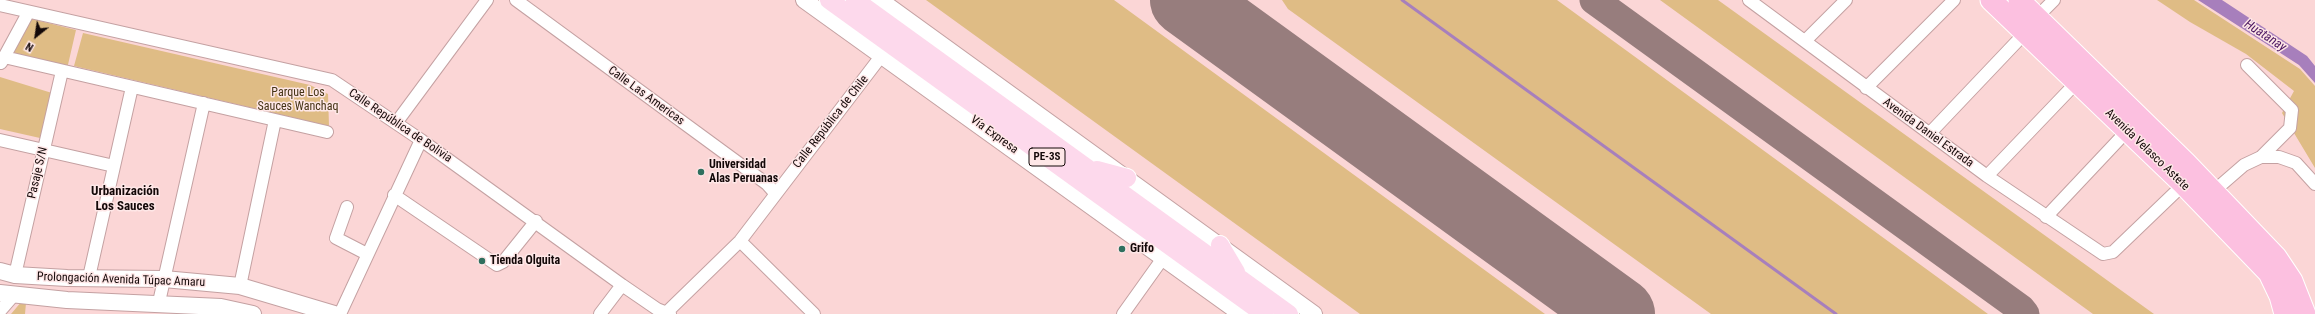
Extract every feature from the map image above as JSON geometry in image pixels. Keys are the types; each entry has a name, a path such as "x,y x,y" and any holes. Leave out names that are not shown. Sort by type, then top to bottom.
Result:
{"highway":[{"name":"Avenida Velasco Astete","path":"1990,0 2031,25 2189,178 2269,273 2280,296 2285,314"},
{"name":"Avenida Velasco Astete","path":"2019,0 2031,25 2076,83 2127,131 2189,178 2214,191 2276,257 2292,281 2305,314"}],"main road":[{"name":"Vía Expresa","path":"804,0 1241,314"},
{"name":"Vía Expresa","path":"830,0 1083,174"},
{"name":"Vía Expresa","path":"855,0 1083,174 1234,284 1290,314"},
{"name":"PE-3S","path":"880,0 1314,314"},
{"path":"1083,174 1127,178"},
{"path":"1083,174 1102,213"},
{"path":"1195,280 1234,284 1220,245"},
{"name":"Prolongación Avenida Túpac Amaru","path":"7,273 66,278 89,277 164,279 240,286 334,314"},
{"name":"Vía Expresa","path":"1234,284 1264,314"},
{"name":"Prolongación Avenida Túpac Amaru","path":"6,294 127,308 159,302 222,306 253,314"}],"street":[{"path":"396,123 487,0"},
{"name":"Calle Las Americas","path":"516,0 767,184 775,193"},
{"name":"Avenida Daniel Estrada","path":"1749,0 1987,176 2102,254 2113,252 2189,178"},
{"path":"1805,41 1846,0"},
{"path":"1866,88 1954,0"},
{"path":"1930,133 2054,0"},
{"name":"Calle República de Bolivia","path":"0,6 332,80 421,140 536,221 622,285 657,309 668,313"},
{"path":"28,13 2,61 62,71 327,132"},
{"name":"Calle República de Chile","path":"668,313 740,241 775,193 882,55"},
{"path":"2214,191 2244,165 2261,157 2290,128 2292,110 2247,65"},
{"name":"Pasaje S/N","path":"7,273 44,150 62,71"},
{"path":"1987,176 2076,83"},
{"path":"89,277 132,87"},
{"path":"159,302 204,103"},
{"path":"240,286 275,120"},
{"path":"2046,217 2127,131"},
{"path":"0,140 114,166"},
{"path":"340,314 394,195 421,140"},
{"path":"2261,157 2280,157 2296,163 2315,184"},
{"path":"394,195 497,265 503,262 536,221"},
{"path":"347,207 336,238 367,254"},
{"path":"740,241 814,314"},
{"path":"1123,314 1163,258"},
{"path":"600,314 622,285"},
{"path":"0,311 6,294"}],"green space":[{"path":"926,0 1114,0 1545,314 1360,314"},
{"path":"1282,0 1557,0 1988,314 1711,314 1288,9"},
{"path":"1660,0 1718,0 2154,314 2093,314"},
{"path":"2157,0 2194,0 2300,69 2315,86 2315,168 2282,113 2294,91 2246,54 2190,22"},
{"path":"28,18 76,30 67,69 8,56"},
{"name":"Parque Los Sauces Wanchaq","path":"83,33 310,85 328,94 329,126 74,66"},
{"path":"0,77 52,93 40,138 0,129"},
{"path":"22,301 26,303 25,314 11,314"}],"water":[{"name":"Huatanay","path":"2198,0 2222,0 2307,56 2315,66 2315,83 2299,65"}],"waterway":[{"path":"1402,0 1836,314"}],"taxiway":[{"path":"1225,0 1228,20 1250,47"},
{"path":"1594,0 2021,309 2025,314"}],"runway":[{"path":"1186,0 1619,314"}],"place":[{"name":"Universidad Alas Peruanas","path":"701,172"},
{"name":"Grifo","path":"1122,249"},
{"name":"Tienda Olguita","path":"482,261"}],"district":[{"name":"Urbanización Los Sauces","path":"125,200"}]}
